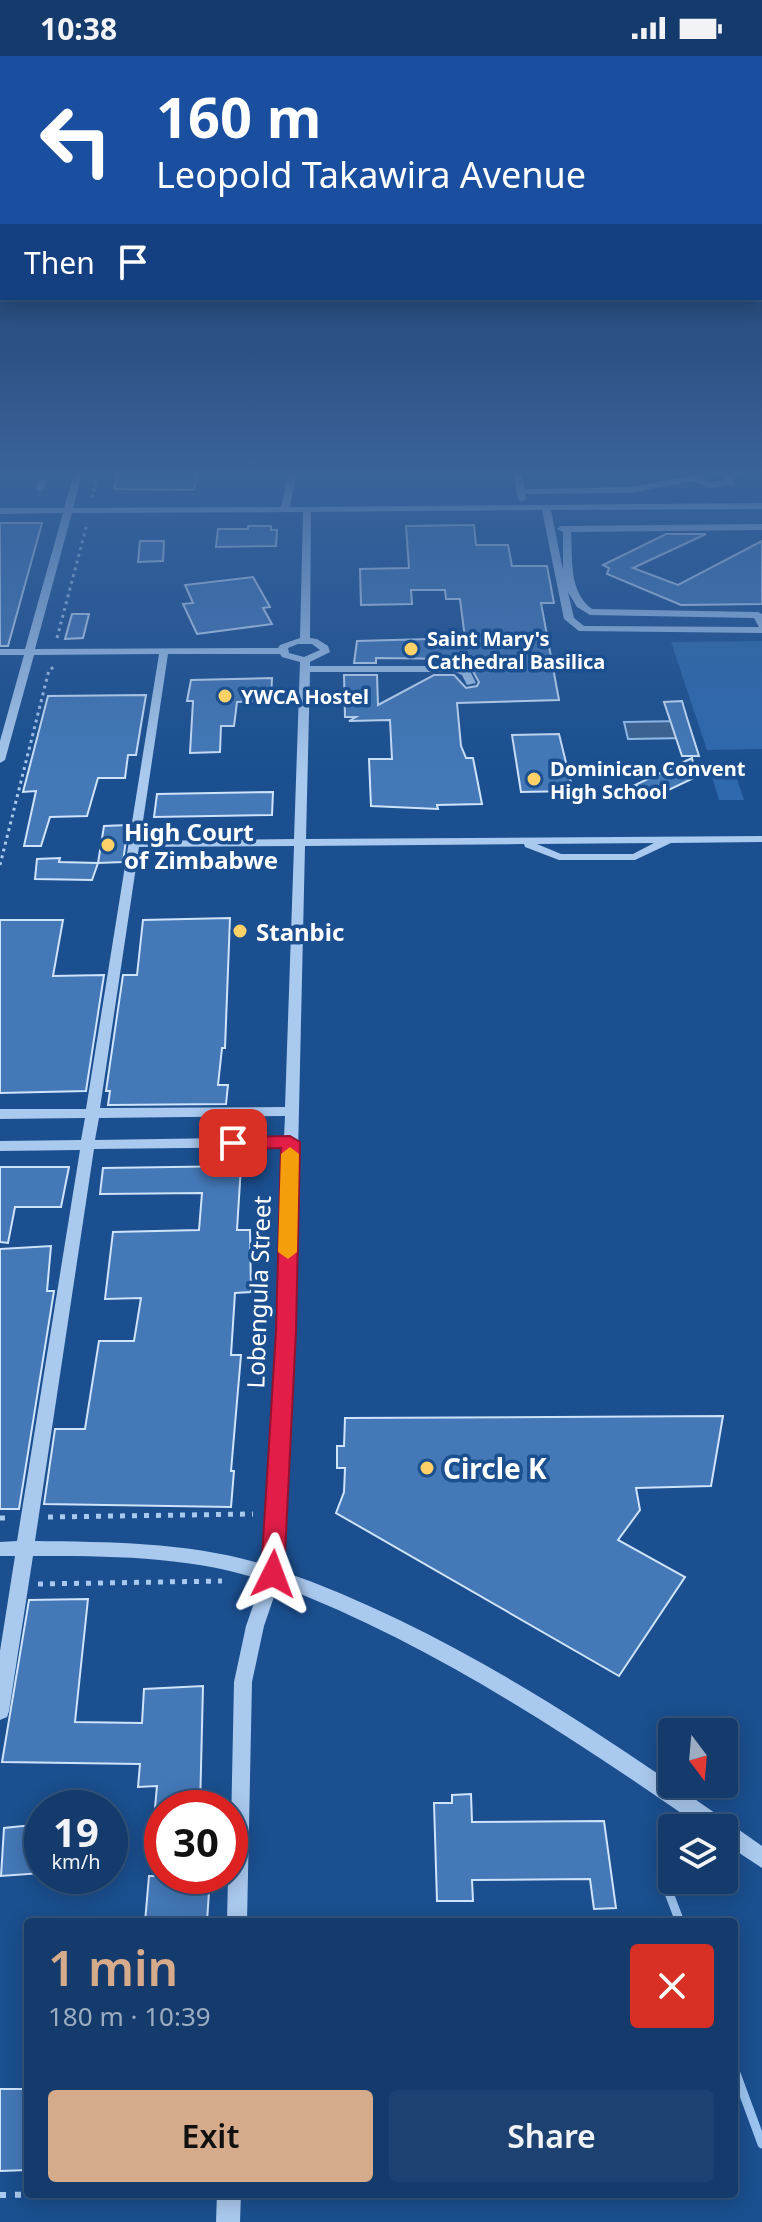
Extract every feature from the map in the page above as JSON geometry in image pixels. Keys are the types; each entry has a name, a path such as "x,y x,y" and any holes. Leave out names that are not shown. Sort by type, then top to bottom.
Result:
{"street":[{"path":"0,760 51,571"},
{"name":"Lobengula Street","path":"237,1918 243,1682 255,1626 273,1574 286,1331 305,664 321,656 325,648 305,640 306,571"},
{"path":"558,571 569,619 574,625 598,630 761,621"},
{"path":"569,571 569,580 579,603 590,612 761,621"},
{"path":"282,651 288,643 305,640"},
{"path":"0,1711 28,1549 164,651"},
{"path":"0,652 282,651 289,658 305,664 457,669 466,673 471,683"},
{"path":"135,844 522,842 559,857 635,857 670,840 762,839"},
{"path":"0,1114 291,1111"},
{"path":"0,1146 290,1142"},
{"path":"0,1549 170,1554 226,1562 273,1574 381,1621 483,1673 572,1726 699,1814"},
{"path":"738,1841 762,1858"},
{"path":"228,2222 229,2198"}],"path":[{"path":"66,643 57,638 74,571"},
{"path":"0,865 49,670 60,664"},
{"path":"0,1518 253,1514"},
{"path":"22,1584 223,1581"},
{"path":"0,2195 24,2195"}],"shaded area":[{"path":"762,641 762,749 707,750 671,642"},
{"path":"683,721 688,738 628,739 624,722"},
{"path":"711,773 735,773 744,800 719,800"}],"building":[{"path":"0,571 29,571 8,646 0,646"},
{"path":"360,571 548,571 554,603 541,603 559,700 457,703 461,746 466,758 473,758 482,804 437,805 438,809 371,806 369,759 392,759 390,720 349,721 356,717 345,717 344,675 377,675 378,705 434,675 454,675 466,688 477,686 479,682 471,668 456,663 464,659 376,658 376,663 354,663 357,641 465,638 460,599 446,599 445,590 411,590 412,604 361,605"},
{"path":"608,571 641,571 678,585 705,571 762,571 762,604 681,605 607,574"},
{"path":"253,577 270,607 263,608 272,624 197,634 183,604 193,603 185,585"},
{"path":"72,614 89,614 83,638 65,639"},
{"path":"272,678 271,700 237,702 234,726 221,726 220,752 190,753 193,701 187,701 191,680"},
{"path":"146,695 136,755 128,755 125,778 98,778 87,816 50,817 41,846 24,846 36,791 23,792 48,696"},
{"path":"682,701 699,756 682,756 664,702"},
{"path":"559,734 573,791 521,792 512,735"},
{"path":"692,758 696,777 656,796 635,785"},
{"path":"273,792 272,815 154,817 157,794"},
{"path":"128,825 123,862 98,863 104,826"},
{"path":"60,858 59,862 98,863 92,880 35,879 37,859"},
{"path":"230,918 225,1048 222,1048 218,1085 228,1085 226,1104 108,1105 110,1091 106,1091 123,975 137,975 143,920"},
{"path":"0,920 63,920 53,976 104,975 86,1091 0,1093"},
{"path":"241,1166 237,1230 250,1230 251,1292 235,1293 231,1355 241,1355 231,1507 44,1504 55,1429 85,1429 99,1341 134,1341 141,1298 105,1299 113,1232 199,1230 202,1193 100,1194 103,1168"},
{"path":"0,1167 69,1167 61,1207 15,1207 8,1243 0,1242"},
{"path":"51,1246 47,1291 54,1291 19,1509 0,1509 0,1249"},
{"path":"723,1416 711,1486 636,1488 640,1510 618,1540 685,1577 619,1676 336,1513 344,1492 345,1468 337,1468 337,1446 344,1446 345,1418"},
{"path":"88,1599 75,1722 142,1723 144,1689 203,1686 200,1790 138,1787 140,1764 2,1762 29,1600"},
{"path":"471,1794 472,1822 604,1821 616,1908 594,1909 590,1879 472,1880 473,1901 437,1901 434,1803 452,1803 452,1795"},
{"path":"24,1826 24,1874 1,1876 4,1828"},
{"path":"147,1894 209,1894 207,1918 145,1918"},
{"path":"0,2089 24,2089 24,2170 0,2171"}],"waterway":[{"path":"669,1894 678,1918"},
{"path":"738,2079 762,2144"}],"slow traffic":[{"path":"288,1252 290,1154"}],"place":[{"name":"Saint Mary's Cathedral Basilica","path":"411,649"},
{"name":"YWCA Hostel","path":"225,696"},
{"name":"Dominican Convent High School","path":"534,779"},
{"name":"High Court of Zimbabwe","path":"108,845"},
{"name":"Stanbic","path":"240,931"},
{"name":"Circle K","path":"427,1468"}],"route":[{"path":"233,1143 290,1142 286,1331 273,1574"}]}
